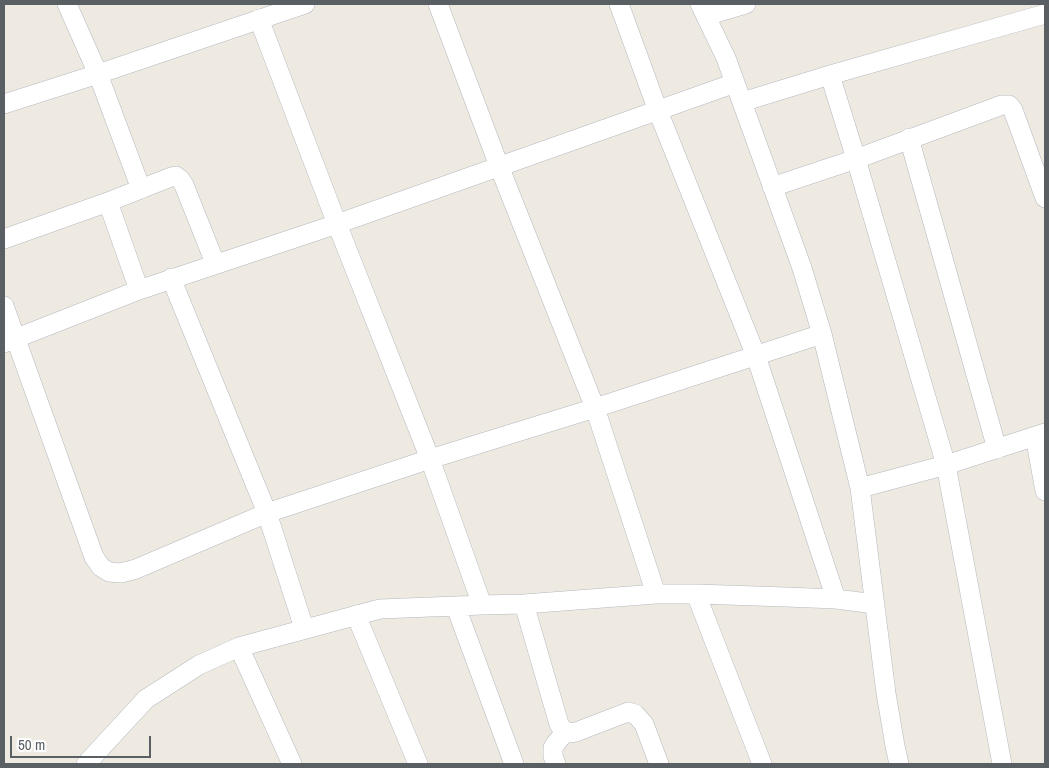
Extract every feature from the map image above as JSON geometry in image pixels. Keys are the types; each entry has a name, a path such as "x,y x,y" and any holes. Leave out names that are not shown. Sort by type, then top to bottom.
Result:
{"street":[{"path":"67,4 98,74 141,189"},
{"path":"4,104 305,4"},
{"path":"438,4 499,166 595,408 656,594"},
{"path":"618,4 658,111 756,356 836,599"},
{"path":"746,4 703,10 726,58 802,268 822,334 860,488 886,693 894,746 899,764"},
{"path":"742,102 1045,14"},
{"path":"260,20 336,224 430,458 482,605"},
{"path":"830,75 946,465 1002,764"},
{"path":"10,341 171,278 336,224 735,84"},
{"path":"772,187 1002,105 1009,106 1013,110 1044,192"},
{"path":"909,138 996,449"},
{"path":"4,239 176,176 184,185 215,263"},
{"path":"108,202 139,290"},
{"path":"171,278 267,513 304,628"},
{"path":"4,306 10,341 94,557 101,567 109,572 121,573 136,570 267,513 430,458 595,408 822,334"},
{"path":"860,488 946,465 1040,434 1045,491"},
{"path":"86,764 146,699 199,665 239,647 380,609 524,604 656,594 836,599 875,604"},
{"path":"696,594 762,764"},
{"path":"524,604 559,724 563,730 569,733 576,732 628,712 635,714 644,724 659,764"},
{"path":"456,607 514,764"},
{"path":"356,615 418,764"},
{"path":"239,647 292,764"},
{"path":"556,764 553,756 554,748 566,731"}]}
